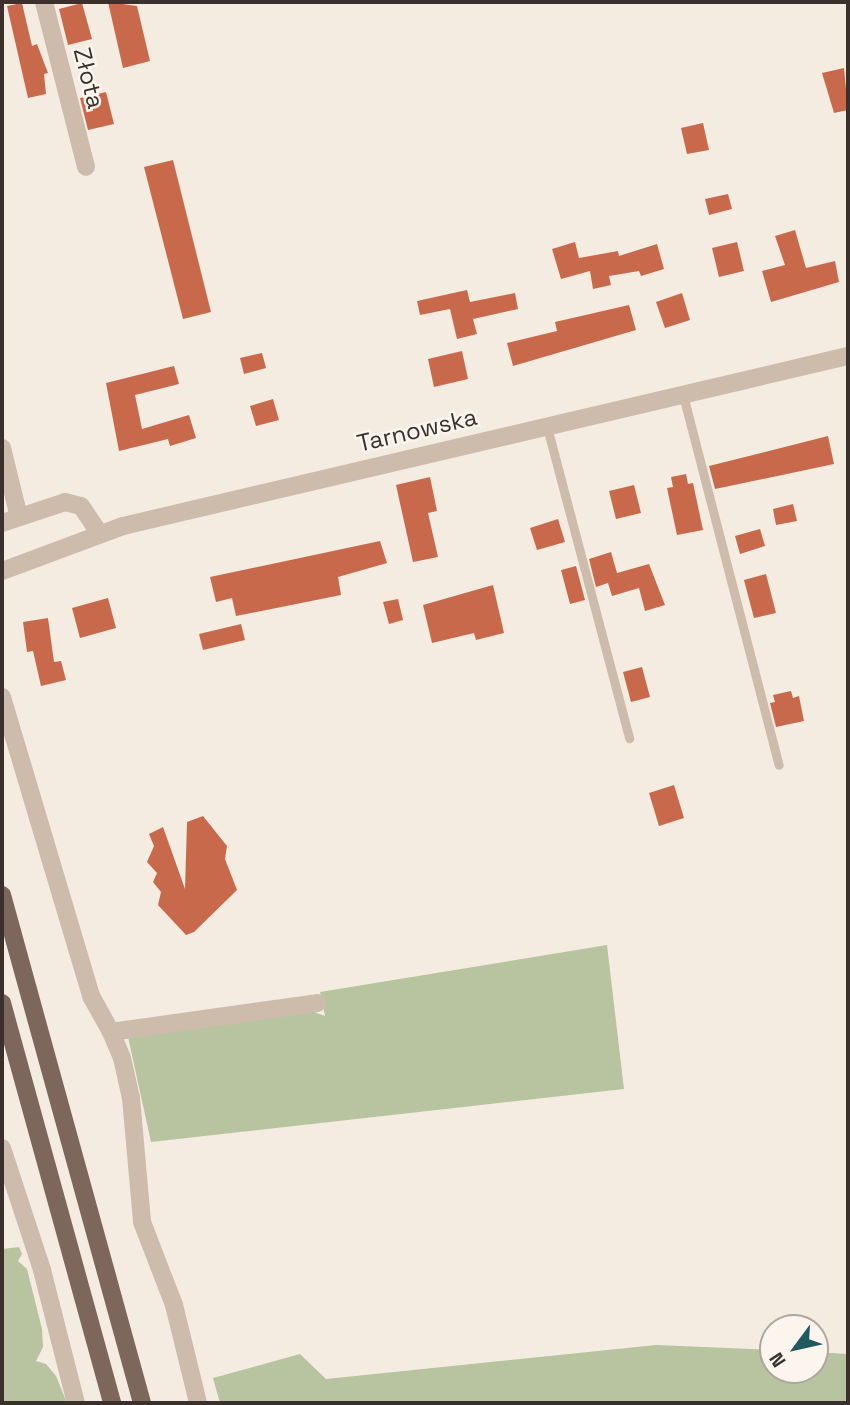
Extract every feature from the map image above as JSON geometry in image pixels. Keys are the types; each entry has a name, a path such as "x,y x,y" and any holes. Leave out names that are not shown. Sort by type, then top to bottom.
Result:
{"main road":[{"path":"2,895 142,1403"},
{"path":"2,1003 112,1403"}],"street":[{"name":"Złota","path":"44,2 86,167"},
{"name":"Tarnowska","path":"2,571 99,533 848,356"},
{"path":"2,448 10,520 65,502 81,506 99,533"},
{"path":"2,697 91,996 122,1058 131,1098 142,1222 174,1305 198,1403"},
{"path":"111,1032 317,1003"},
{"path":"2,1148 42,1270 76,1403"}],"lane":[{"path":"683,394 779,765"},
{"path":"547,427 629,738"}],"green space":[{"path":"607,945 624,1089 151,1142 128,1037 311,1011 325,1016 320,992"},
{"path":"19,1247 22,1254 18,1261 27,1269 42,1329 43,1347 36,1361 46,1364 56,1376 67,1403 2,1403 2,1249"},
{"path":"656,1345 759,1349 759,1384 829,1384 829,1353 848,1354 848,1403 220,1403 213,1378 300,1354 326,1379"}],"building":[{"path":"108,2 137,6 150,61 123,68"},
{"path":"22,3 32,46 37,44 48,73 44,74 46,94 28,98 7,6"},
{"path":"82,3 92,39 68,45 59,9"},
{"path":"844,68 848,110 834,113 822,73"},
{"path":"106,92 114,124 88,130 80,98"},
{"path":"703,123 709,150 687,154 681,128"},
{"path":"173,160 211,312 183,319 144,167"},
{"path":"728,194 732,209 709,215 705,199"},
{"path":"795,230 806,268 835,261 839,282 771,302 762,271 785,265 775,236"},
{"path":"575,242 579,258 618,251 619,256 657,244 664,269 641,276 639,271 609,276 611,285 593,289 590,271 561,279 552,249"},
{"path":"737,242 744,271 719,277 712,248"},
{"path":"467,290 470,302 515,293 518,309 473,319 477,334 457,339 450,309 420,315 417,301"},
{"path":"682,293 690,320 665,328 656,302"},
{"path":"629,305 636,330 513,366 507,343 557,331 555,322"},
{"path":"462,351 468,379 434,387 428,359"},
{"path":"262,353 266,368 244,374 240,358"},
{"path":"174,366 179,384 135,395 142,429 189,415 196,438 170,446 168,439 119,451 106,383"},
{"path":"273,399 279,420 256,426 250,406"},
{"path":"828,436 834,464 715,489 709,466"},
{"path":"686,474 688,484 693,483 703,530 677,535 667,488 673,487 671,477"},
{"path":"430,477 437,511 428,513 438,557 413,562 396,485"},
{"path":"634,485 641,513 616,519 609,491"},
{"path":"793,504 797,521 776,525 773,509"},
{"path":"558,519 565,542 537,550 530,528"},
{"path":"760,529 765,546 740,554 735,536"},
{"path":"380,541 387,563 338,577 341,595 236,616 232,598 216,602 210,577"},
{"path":"611,552 617,573 649,564 665,605 645,611 639,588 612,596 608,583 596,587 589,559"},
{"path":"576,566 585,600 570,604 561,570"},
{"path":"766,574 776,613 754,618 744,580"},
{"path":"493,585 504,633 476,640 474,633 432,643 423,605"},
{"path":"108,598 116,628 80,638 72,608"},
{"path":"398,599 403,620 389,624 383,602"},
{"path":"48,618 54,662 61,661 66,680 41,686 33,651 27,652 23,622"},
{"path":"241,624 245,640 203,650 199,634"},
{"path":"642,667 650,697 631,702 623,672"},
{"path":"791,691 793,698 799,696 804,721 776,727 770,703 775,702 773,695"},
{"path":"674,785 684,818 659,826 649,793"},
{"path":"203,816 227,846 225,859 237,890 194,932 186,935 158,905 161,892 153,882 157,873 147,862 154,846 149,834 163,827 185,889 187,822"}]}
